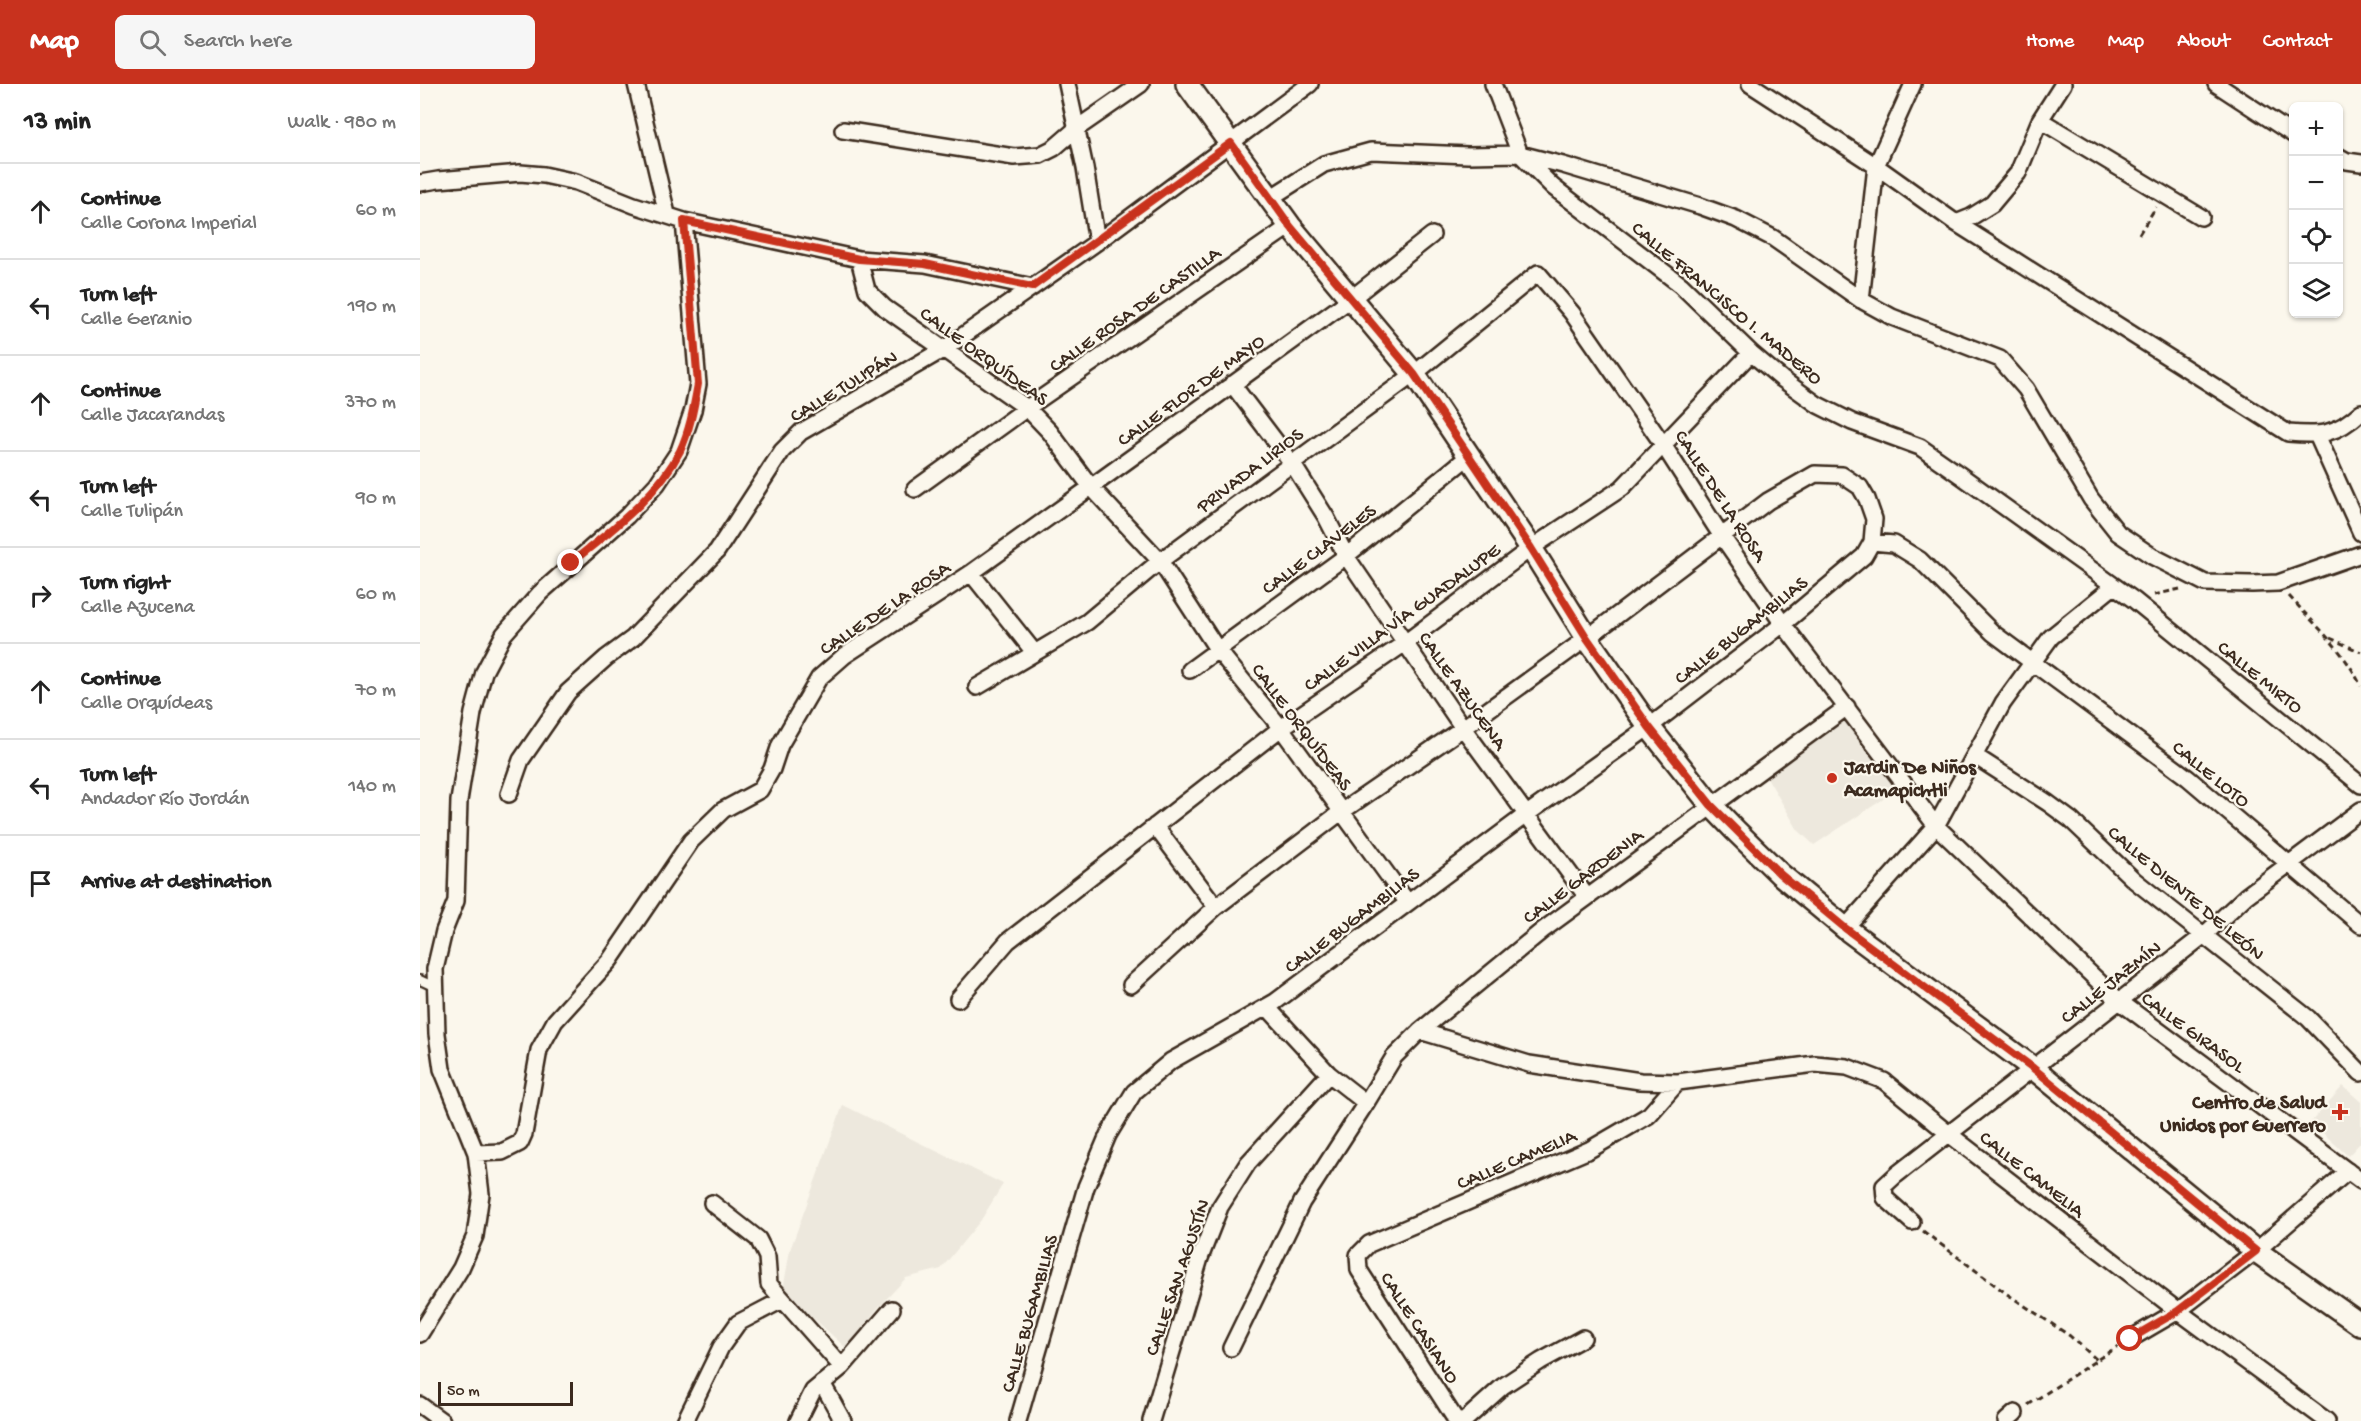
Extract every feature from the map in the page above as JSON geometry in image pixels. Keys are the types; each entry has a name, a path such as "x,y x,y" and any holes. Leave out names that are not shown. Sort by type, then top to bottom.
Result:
{"street":[{"path":"636,84 667,214"},
{"path":"1067,84 1085,168 1096,242"},
{"path":"843,130 1014,157 1040,155 1054,148 1076,129 1141,84"},
{"path":"1187,84 1290,226 1414,374 1531,548 1587,638 1649,727 1711,805 1780,874 1845,928 2033,1068 2256,1251 2361,1325"},
{"name":"CALLE TULIPÁN","path":"509,794 521,760 568,692 606,657 633,638 717,552 782,451 801,432 944,349 1096,242 1310,84"},
{"name":"CALLE FRANCISCO I. MADERO","path":"1493,84 1521,154 1553,187 1681,285 1751,352 1818,405 1852,422 1920,447 2134,600"},
{"path":"1750,84 1876,166 1956,223 2288,432 2317,435 2346,426 2361,412"},
{"path":"1861,300 1876,166 1913,84"},
{"path":"1956,223 1992,204 2018,173 2040,120 2063,84"},
{"path":"2216,84 2289,132"},
{"path":"2040,120 2201,217"},
{"path":"1270,198 1324,164 1371,151 1468,155 1521,154 1700,206 1736,219 1773,238 1861,300 1893,317 2000,359 2026,389 2091,499 2118,533 2152,556 2205,583 2252,585 2278,583 2361,554"},
{"path":"2343,158 2361,163"},
{"path":"420,183 504,174 544,175 576,182 634,205 684,221 859,259 925,264 1032,287"},
{"path":"420,1334 426,1315 461,1268 475,1236 481,1194 476,1153 442,1069 437,1034 435,988 435,969 444,931 456,901 459,801 473,713 484,672 504,634 540,593 627,516 657,484 680,451 693,410 698,384 684,221"},
{"name":"CALLE ROSA DE CASTILLA","path":"915,489 1290,226"},
{"name":"CALLE FLOR DE MAYO","path":"971,573 1352,298 1432,235"},
{"name":"CALLE ORQUÍDEAS","path":"859,259 867,290 885,308 1028,408 1050,432 1091,487 1160,561 1217,649 1281,728 1408,903"},
{"name":"PRIVADA LIRIOS","path":"977,687 1087,622 1160,561 1414,374 1538,273"},
{"name":"CALLE DE LA ROSA","path":"1538,273 1572,313 1783,624 1936,826"},
{"name":"CALLE VILLA VÍA GUADALUPE","path":"958,999 1008,941 1281,728 1405,643 1531,548 1622,488 1662,443 1751,352"},
{"name":"CALLE AZUCENA","path":"1232,384 1292,463 1326,517 1346,555 1463,728 1587,897"},
{"path":"2317,435 2361,533"},
{"name":"CALLE CLAVELES","path":"1190,670 1346,555 1469,456"},
{"path":"1131,985 1216,907 1341,812 1463,728 1587,638 1768,501 1815,474 1842,475 1860,487 1874,519 1872,542 1894,544 1920,560 1993,633 2032,662"},
{"name":"CALLE BUGAMBILIAS","path":"1018,1421 1086,1187 1113,1126 1134,1092 1171,1061 1267,1007 1527,814 1649,727 1783,624 1864,556 1872,542"},
{"path":"971,573 1034,652"},
{"name":"CALLE DE LA ROSA","path":"476,1153 502,1152 520,1143 524,1134 539,1050 555,1021 610,960 650,898 691,841 723,810 760,790 772,768 780,745 819,678 844,656 971,573"},
{"path":"1845,928 1936,826 2003,703 2032,662 2051,638 2114,586"},
{"name":"CALLE MIRTO","path":"2134,600 2361,785"},
{"name":"CALLE LOTO","path":"2032,662 2188,778 2361,925"},
{"name":"CALLE GARDENIA","path":"1231,1348 1302,1202 1394,1057 1420,1031 1543,930 1847,707"},
{"name":"CALLE DIENTE DE LEÓN","path":"1975,756 2071,820 2134,880 2308,1018 2361,1073"},
{"name":"CALLE JAZMÍN","path":"1912,1222 1886,1198 1884,1186 2204,935 2246,896 2361,810"},
{"path":"1155,826 1216,907"},
{"name":"CALLE GIRASOL","path":"1936,826 2118,1001 2361,1181"},
{"path":"1267,1007 1329,1074 1366,1103"},
{"name":"CALLE CAMELIA","path":"1420,1031 1529,1064 1640,1081 1678,1082 1815,1064 1847,1067 1884,1081 2178,1311 2327,1421"},
{"name":"CALLE SAN AGUSTÍN","path":"1151,1421 1200,1258 1220,1207 1248,1163 1329,1074"},
{"name":"CALLE CAMELIA","path":"1358,1255 1369,1244 1589,1150 1649,1115 1678,1082"},
{"path":"2130,1339 2178,1311 2256,1251 2348,1171"},
{"path":"712,1203 758,1239 767,1257 769,1284 842,1367"},
{"name":"CALLE CASIANO","path":"1358,1255 1359,1270 1454,1416 1455,1421"},
{"path":"685,1421 721,1347 738,1323 782,1300"},
{"path":"798,1421 813,1391 842,1367 892,1309"},
{"path":"1464,1421 1503,1386 1541,1361 1583,1338"},
{"path":"822,1383 843,1421"},
{"path":"420,1405 442,1421"}],"lane":[{"path":"420,980 435,988"}],"path":[{"path":"2139,234 2164,194"},
{"path":"2134,600 2205,583"},
{"path":"2278,583 2329,638 2354,671 2361,686"},
{"path":"2329,638 2361,652"},
{"path":"1912,1222 2007,1294 2070,1336 2097,1360"},
{"path":"2010,1417 2130,1339"}],"shaded area":[{"name":"Jardin De Niños Acamapichtli","path":"1845,711 1900,782 1882,800 1814,845 1798,830 1765,774"},
{"name":"Centro de Salud Unidos por Guerrero","path":"2343,1086 2361,1102 2361,1142 2348,1156 2311,1122"},
{"path":"843,1105 1003,1184 981,1220 941,1269 906,1278 876,1310 847,1349 783,1290 790,1250"}],"place":[{"name":"Jardin De Niños Acamapichtli","path":"1832,778"},
{"name":"Centro de Salud Unidos por Guerrero","path":"2340,1112"}],"route":[{"path":"571,563 627,516 657,484 680,451 693,410 698,384 684,221 859,259 925,264 1032,287 1231,143 1290,226 1414,374 1531,548 1587,638 1649,727 1711,805 1780,874 1845,928 2033,1068 2256,1251 2178,1311 2130,1339"}]}
